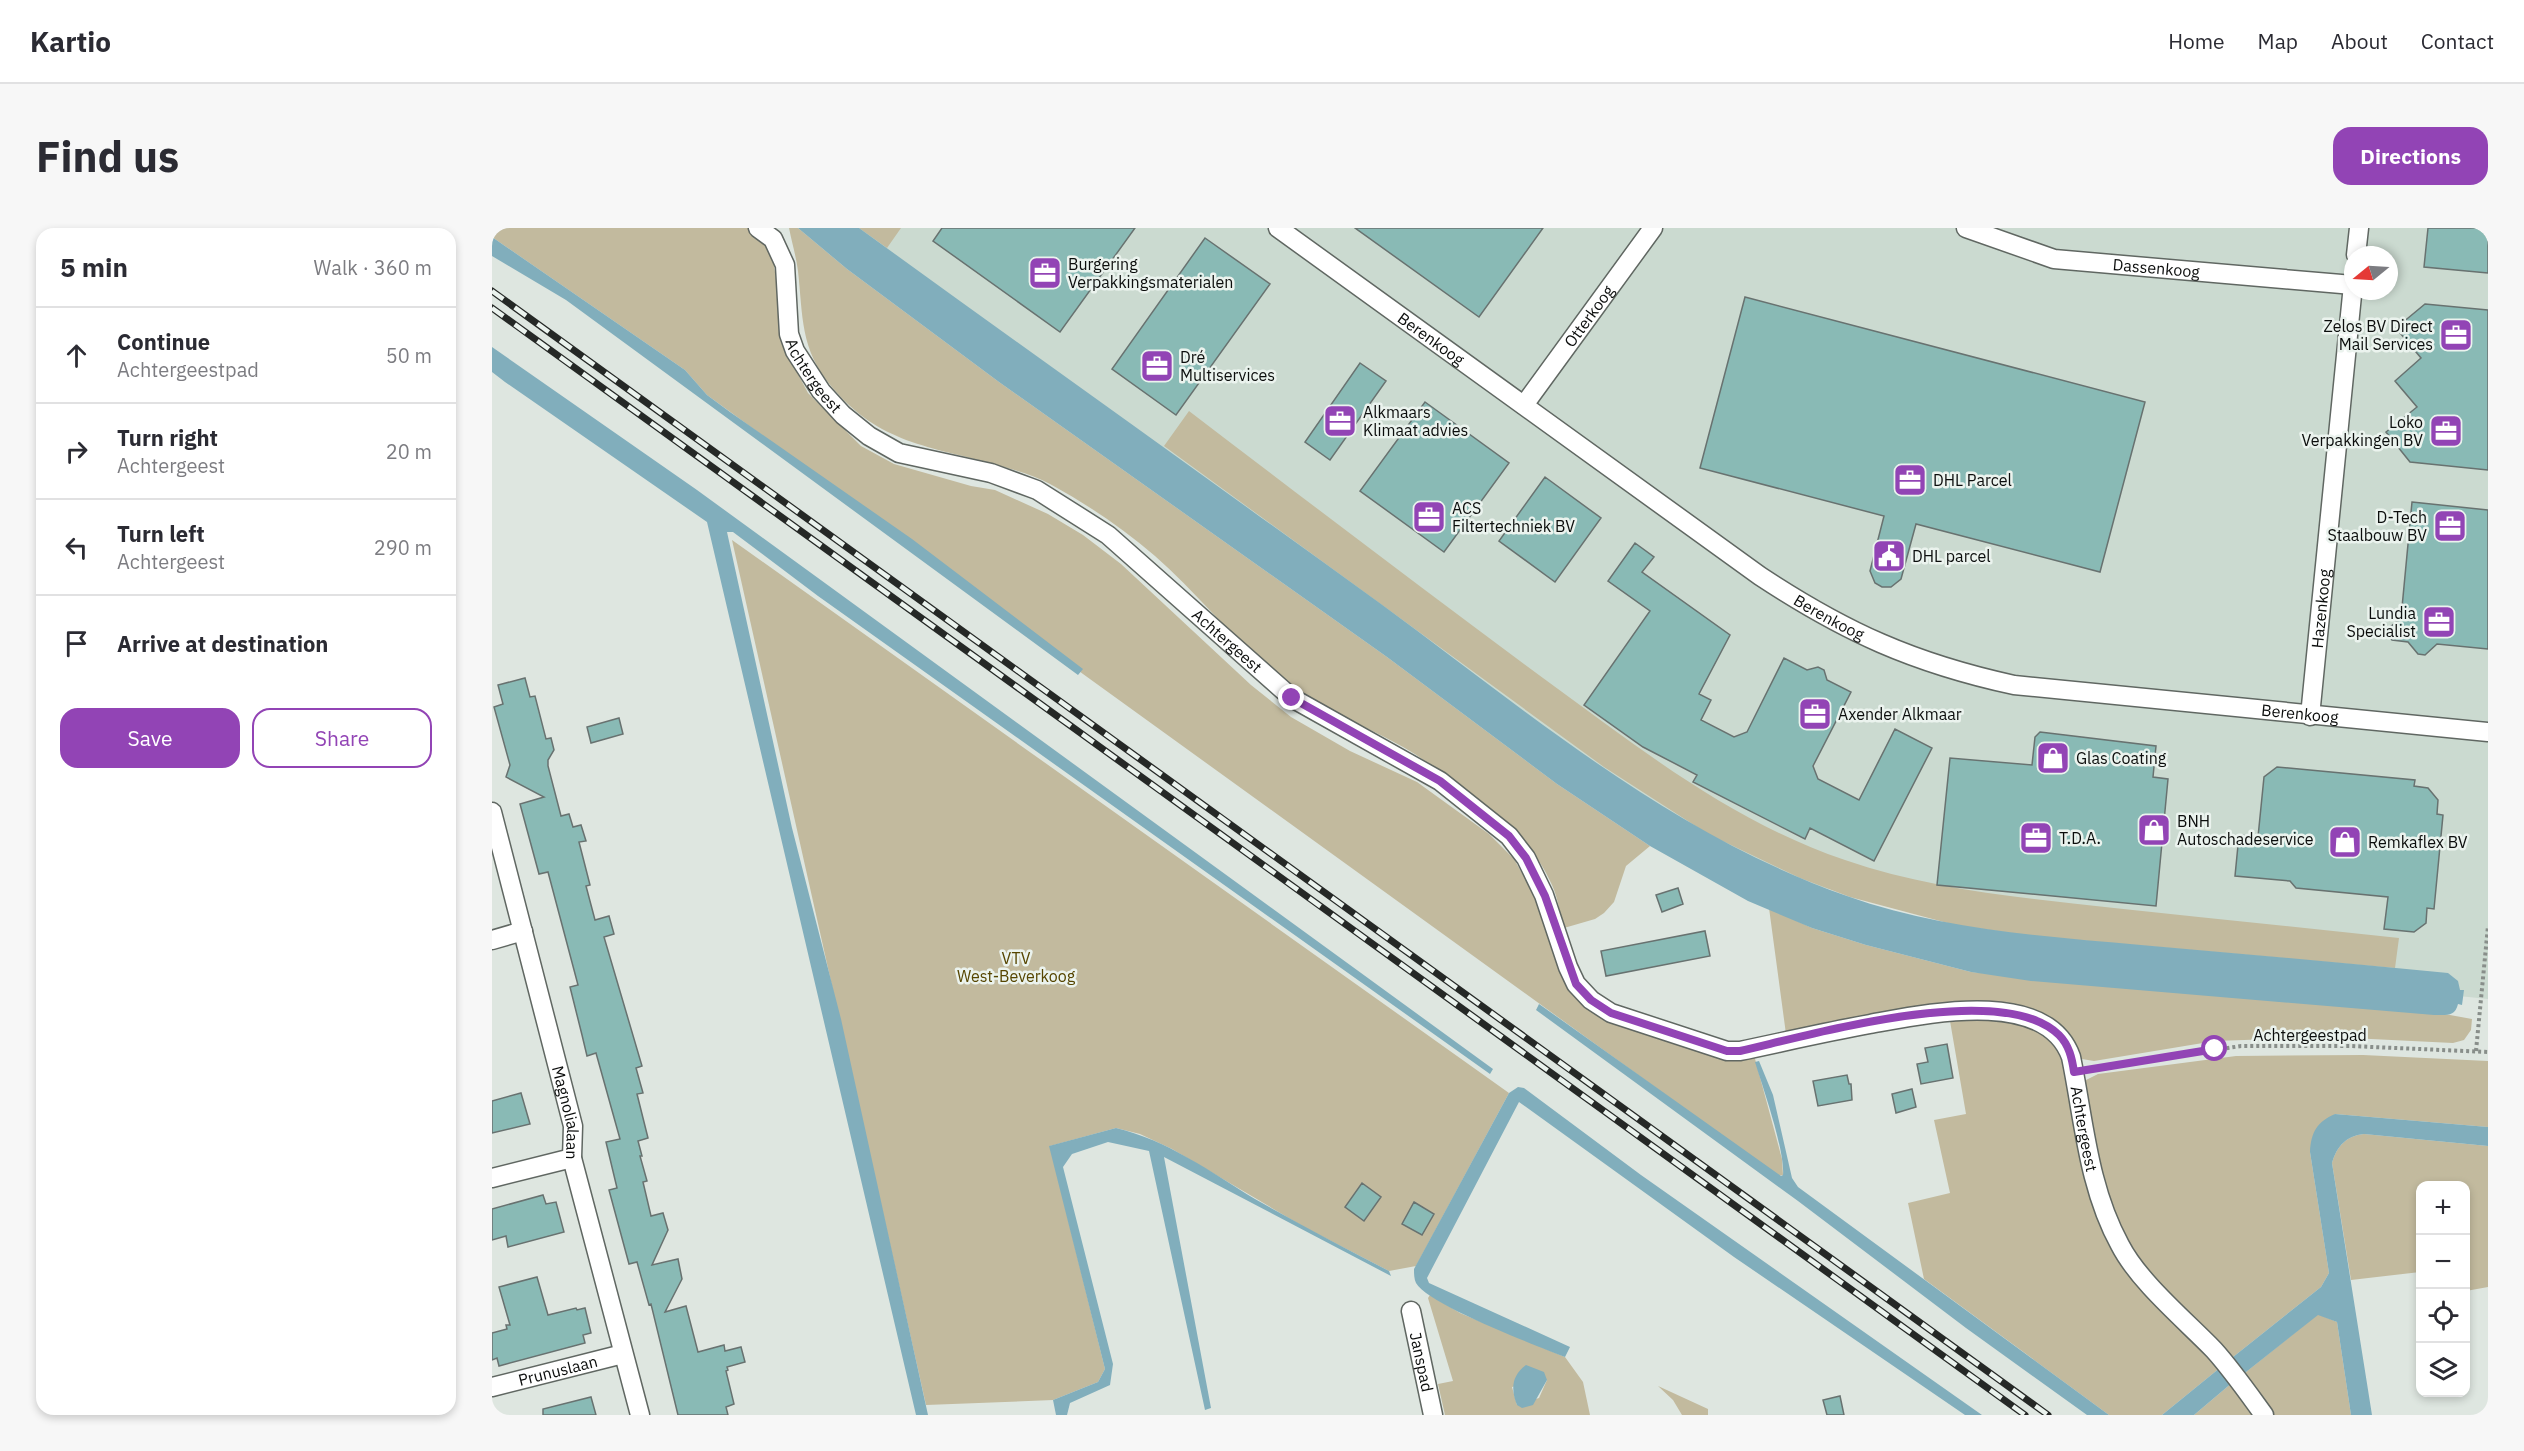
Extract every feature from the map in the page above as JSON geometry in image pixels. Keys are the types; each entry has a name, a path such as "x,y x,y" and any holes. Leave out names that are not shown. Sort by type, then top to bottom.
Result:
{"street":[{"name":"Achtergeest","path":"758,228 773,239 785,265 789,334 795,351 821,391 843,415 876,440 899,453 991,473 1037,490 1108,536 1292,698 1440,781 1509,836 1526,858 1545,896 1576,984 1601,1007 1611,1013 1727,1051 1740,1051 1937,1011 1997,1010 2049,1027 2068,1046 2098,1193 2121,1247 2141,1274 2216,1353 2264,1415"},
{"name":"Berenkoog","path":"1278,228 1790,596 1835,623 1904,654 1965,675 2014,685 2488,732"},
{"name":"Otterkoog","path":"1524,405 1653,228"},
{"name":"Dassenkoog","path":"1966,228 2054,259 2344,284"},
{"path":"2357,246 2359,228"},
{"name":"Hazenkoog","path":"2310,716 2352,300"},
{"name":"Magnolialaan","path":"492,812 573,1126 572,1158 640,1415"},
{"path":"492,940 523,931"},
{"path":"492,1178 572,1158"},
{"name":"Janspad","path":"1411,1311 1433,1415"},
{"name":"Prunuslaan","path":"492,1387 623,1354"}],"path":[{"path":"2476,1051 2488,926"},
{"name":"Achtergeestpad","path":"2074,1072 2241,1046 2350,1046 2488,1052"}],"shaded area":[{"path":"828,228 2488,228 2488,999 2135,963 1714,861"}],"green space":[{"path":"492,228 753,228 772,253 788,355 808,393 861,446 894,464 971,486 995,490 1048,514 1083,535 1121,564 1251,685 1291,717 1350,751 1417,782 1489,834 1514,859 1535,896 1574,991 1754,1055 1782,1159 1783,1175 1778,1176 1083,674 905,539 707,395 685,370 492,237"},
{"path":"789,228 798,228 847,269 999,382 1387,657 1557,784 1650,846 1626,866 1614,902 1595,919 1564,928 1554,890 1543,867 1520,837 1492,810 1414,753 1317,702 1284,681 1254,656 1170,569 1117,526 1077,500 1031,475 907,440 868,420 849,405 821,372 808,345 802,317 797,265"},
{"path":"859,228 901,228 887,248"},
{"path":"1189,411 1454,612 1651,756 1725,804 1804,844 1878,870 1978,892 2399,938 2395,968 2031,936 1955,925 1850,897 1800,878 1708,834 1604,767 1164,446"},
{"name":"VTV West-Beverkoog","path":"732,540 1509,1093 1416,1266 1389,1271 1304,1227 1172,1149 1140,1134 1116,1128 1050,1146 1105,1369 1098,1382 1053,1400 926,1405"},
{"path":"1769,908 1812,928 1866,945 1971,972 2450,1015 2472,1019 2471,1030 2464,1040 2453,1043 2330,1037 2215,1041 2094,1061 2082,1059 2063,1028 1997,1003 1966,1002 1904,1011 1786,1034"},
{"path":"2004,1018 2021,1023 2062,1046 2096,1206 2221,1367 2162,1415 2109,1415 1924,1279 1908,1203 1950,1193 1934,1120 1966,1114 1950,1021"},
{"path":"2363,1055 2488,1061 2488,1127 2335,1114 2310,1152 2329,1273 2321,1287 2228,1361 2137,1261 2109,1211 2082,1087 2086,1080 2098,1074 2236,1056"},
{"path":"2358,1135 2488,1146 2488,1287 2470,1290 2470,1181 2416,1181 2416,1272 2351,1280 2332,1163 2343,1143"},
{"path":"1430,1295 1460,1313 1565,1357 1583,1382 1590,1415 1445,1415 1438,1384 1453,1381 1428,1298","holes":["1547,1380 1539,1398 1517,1405 1512,1387"]},
{"path":"2318,1314 2337,1322 2351,1415 2271,1415 2241,1376"},
{"path":"2233,1382 2258,1415 2194,1415"},
{"path":"1658,1386 1708,1409 1708,1415 1682,1415 1673,1400"}],"water":[{"path":"798,228 859,228 1381,604 1603,768 1721,840 1783,870 1847,896 1883,907 1919,917 1992,930 2448,973 2458,981 2460,990 2464,990 2462,1005 2458,1004 2452,1013 2434,1015 2031,981 1971,972 1866,945 1812,928 1748,901 1650,846 1557,784 1387,657 999,382 847,269"},
{"path":"492,237 685,370 707,395 912,539 1083,669 1078,675 566,300 492,256"},
{"path":"492,347 697,490 1493,1069 1490,1074 818,596 733,532 727,532 792,828 841,1019 928,1415 916,1415 707,522 492,372"},
{"path":"1539,1004 1781,1176 1783,1175 1783,1164 1781,1150 1755,1062 1759,1061 1773,1095 1792,1178 1798,1187 2109,1415 2087,1415 1966,1328 1798,1201 1536,1010"},
{"path":"1518,1087 1524,1088 1641,1175 1982,1415 1965,1415 1734,1257 1519,1102 1427,1278 1429,1283 1570,1347 1565,1357 1461,1313 1425,1292 1416,1283 1414,1269 1509,1093"},
{"path":"2335,1114 2488,1127 2488,1146 2364,1134 2352,1137 2343,1143 2334,1157 2332,1163 2372,1415 2351,1415 2337,1322 2318,1315 2241,1376 2228,1361 2321,1287 2329,1273 2310,1152 2316,1128"},
{"path":"1116,1128 1153,1140 1188,1158 1255,1199 1389,1271 1391,1276 1164,1157 1211,1408 1205,1410 1149,1151 1108,1142 1072,1154 1063,1167 1113,1364 1110,1385 1070,1403 1067,1415 1056,1415 1053,1400 1098,1382 1105,1369 1049,1146"},
{"path":"1526,1365 1544,1372 1547,1380 1533,1405 1522,1408 1517,1405 1513,1389 1517,1374"},
{"path":"2221,1367 2233,1382 2194,1415 2162,1415"}],"building":[{"path":"942,228 1135,228 1060,332 933,241"},
{"path":"1355,228 1543,228 1479,317"},
{"path":"2428,228 2488,228 2488,273 2424,267"},
{"path":"1205,238 1270,284 1176,415 1112,369"},
{"path":"1745,297 2145,402 2100,572 1916,524 1901,579 1891,587 1882,587 1875,583 1870,571 1884,516 1700,468"},
{"path":"2425,304 2488,310 2488,470 2410,462 2386,432 2417,407 2395,381 2421,358 2396,328"},
{"path":"1360,363 1386,381 1330,460 1305,442"},
{"path":"1425,402 1509,463 1444,552 1360,491"},
{"path":"1545,477 1601,518 1555,582 1499,541"},
{"path":"2412,502 2488,510 2488,649 2437,644 2425,655 2418,654 2408,642 2392,640 2388,635 2389,628 2401,618"},
{"path":"1635,543 1654,557 1642,572 1730,635 1699,694 1711,700 1701,720 1734,737 1747,732 1784,658 1807,670 1818,667 1824,670 1827,680 1851,692 1813,766 1818,779 1859,800 1895,729 1932,748 1874,861 1810,828 1805,839 1693,782 1697,775 1643,747 1584,705 1650,611 1608,581"},
{"path":"525,678 530,697 535,696 546,739 551,738 554,750 548,760 548,766 561,816 569,814 573,827 581,825 586,841 579,842 590,885 586,886 595,920 609,916 614,934 604,937 642,1066 636,1068 643,1093 637,1094 648,1138 638,1141 647,1181 643,1182 651,1216 663,1213 668,1230 652,1265 678,1259 682,1279 665,1312 686,1306 698,1352 724,1345 725,1351 741,1347 745,1362 727,1367 726,1371 734,1404 726,1407 728,1415 678,1415 651,1304 649,1305 637,1262 629,1264 609,1190 617,1188 606,1142 620,1139 596,1053 587,1056 570,987 578,985 548,872 539,874 520,804 544,797 506,777 510,765 494,707 503,704 498,685"},
{"path":"619,718 623,734 591,743 587,727"},
{"path":"2040,732 2156,746 2153,777 2168,779 2156,906 1937,885 1950,758 2032,765 2035,737"},
{"path":"2277,767 2415,780 2414,786 2428,788 2438,800 2437,814 2443,815 2434,909 2427,908 2426,923 2414,932 2384,929 2388,897 2296,888 2290,881 2235,876 2239,835 2258,837 2264,777"},
{"path":"1678,888 1683,904 1662,912 1656,895"},
{"path":"1705,931 1710,956 1606,976 1601,951"},
{"path":"1947,1044 1953,1078 1921,1084 1917,1064 1928,1062 1925,1048"},
{"path":"1847,1075 1849,1084 1851,1084 1852,1100 1818,1106 1813,1081"},
{"path":"1912,1089 1916,1107 1896,1113 1892,1094"},
{"path":"521,1093 530,1124 492,1133 492,1101"},
{"path":"1362,1183 1381,1197 1364,1221 1345,1207"},
{"path":"543,1195 546,1204 556,1202 564,1232 508,1247 506,1236 492,1240 492,1209"},
{"path":"1414,1202 1434,1214 1422,1235 1402,1224"},
{"path":"537,1277 548,1315 585,1308 591,1333 583,1335 585,1343 499,1366 497,1358 492,1360 492,1333 507,1329 506,1325 510,1325 499,1287"},
{"path":"1840,1396 1844,1415 1827,1415 1823,1400"},
{"path":"591,1397 596,1415 543,1415 543,1409"}],"railway":[{"path":"492,291 2048,1415"},
{"path":"492,308 2025,1415"}],"place":[{"name":"Burgering Verpakkingsmaterialen","path":"1045,273"},
{"name":"Zelos BV Direct Mail Services","path":"2456,335"},
{"name":"Dré Multiservices","path":"1157,366"},
{"name":"Alkmaars Klimaat advies","path":"1340,421"},
{"name":"Loko Verpakkingen BV","path":"2446,431"},
{"name":"DHL Parcel","path":"1910,480"},
{"name":"ACS Filtertechniek BV","path":"1429,517"},
{"name":"D-Tech Staalbouw BV","path":"2450,526"},
{"name":"DHL parcel","path":"1889,556"},
{"name":"Lundia Specialist","path":"2439,622"},
{"name":"Axender Alkmaar","path":"1815,714"},
{"name":"Glas Coating","path":"2053,758"},
{"name":"BNH Autoschadeservice","path":"2154,830"},
{"name":"T.D.A.","path":"2036,838"},
{"name":"Remkaflex BV","path":"2345,842"}],"route":[{"path":"1292,698 1440,781 1509,836 1526,858 1545,896 1568,967 1576,984 1591,1000 1611,1013 1716,1049 1740,1051 1937,1011 1997,1010 2038,1022 2060,1035 2072,1056 2074,1072 2215,1049"}]}
